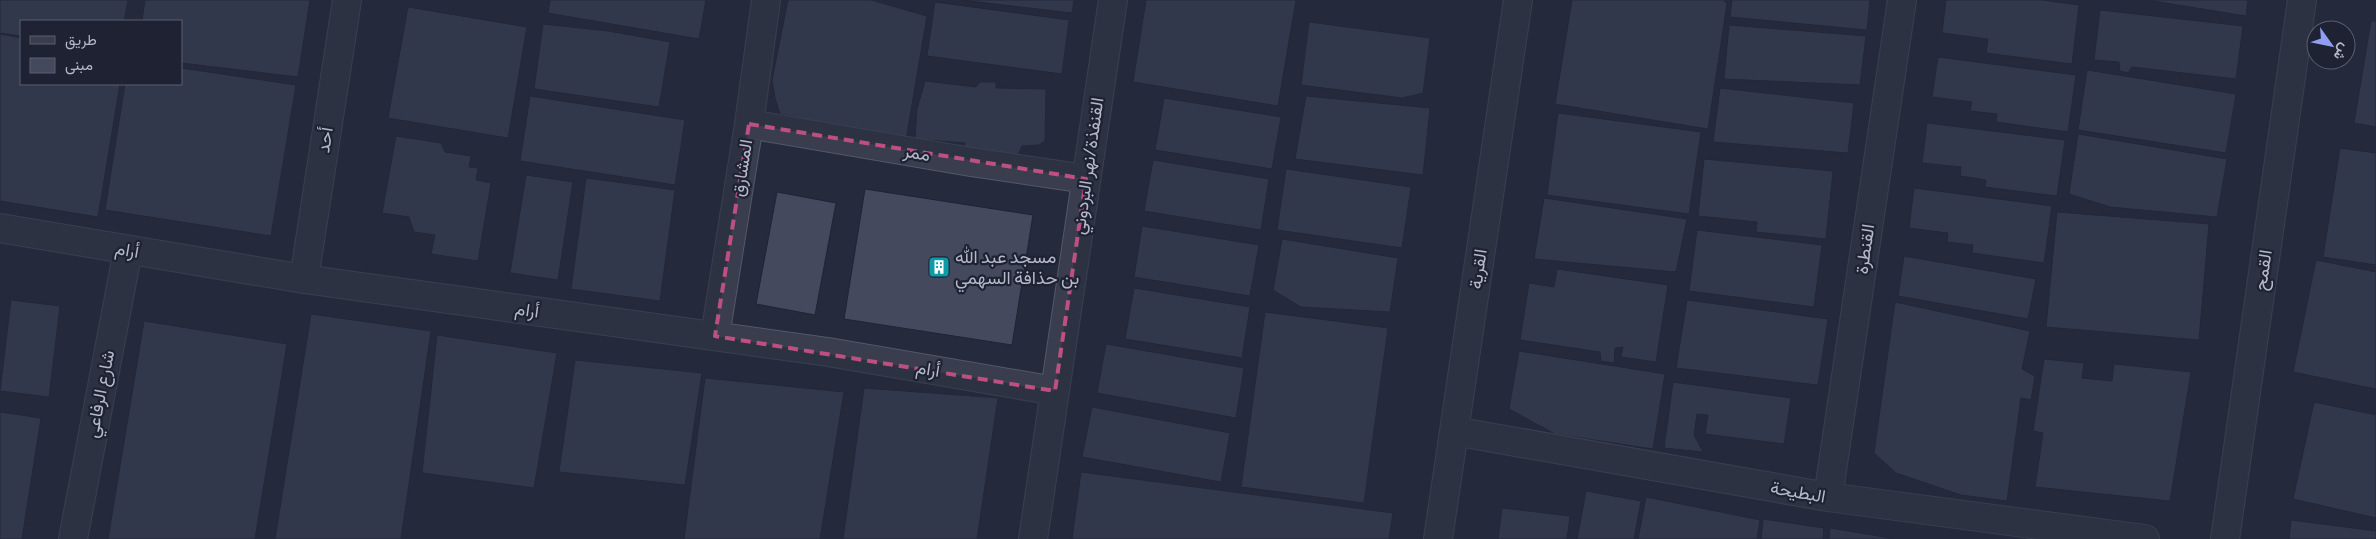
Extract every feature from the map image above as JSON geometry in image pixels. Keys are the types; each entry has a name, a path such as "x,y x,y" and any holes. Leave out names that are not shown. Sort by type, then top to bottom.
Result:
{"street":[{"name":"أحد","path":"304,279 347,0"},
{"name":"المشارق","path":"715,336 749,124 766,0"},
{"name":"القنفذة/نهر البردوني","path":"1033,539 1113,0"},
{"name":"القرية","path":"1438,539 1518,0"},
{"name":"القنطرة","path":"1828,497 1902,0"},
{"name":"القمح","path":"2225,539 2302,0"},
{"name":"ممر","path":"749,124 970,162 1086,179"},
{"name":"أرام","path":"0,228 304,279 828,352 1055,391"},
{"name":"شارع الرفاعي","path":"73,539 128,250"},
{"name":"البطيحة","path":"1454,431 1828,497 2145,539"}],"highlighted area":[{"path":"749,124 1086,179 1055,391 715,336"}],"building":[{"path":"0,0 128,0 124,20 20,20 20,36 0,33"},
{"path":"145,0 310,0 298,77 182,63 182,20 142,20"},
{"path":"550,0 706,0 699,39 548,13"},
{"path":"788,0 871,0 927,16 906,140 780,114 772,80"},
{"path":"961,0 1074,0 1072,13"},
{"path":"1146,0 1296,0 1278,106 1133,82"},
{"path":"1572,0 1724,0 1727,4 1708,129 1555,104"},
{"path":"1732,0 1870,0 1867,30 1730,17"},
{"path":"1946,0 2042,0 2079,5 2072,64 1986,53 1988,39 1942,33"},
{"path":"2147,0 2248,0 2246,16"},
{"path":"935,2 1069,20 1062,74 927,56"},
{"path":"408,7 527,27 508,138 388,118"},
{"path":"2100,10 2243,26 2236,79 2132,67 2128,73 2120,71 2119,62 2094,60"},
{"path":"2371,21 2376,21 2376,127 2354,123"},
{"path":"1309,22 1430,38 1423,93 1402,98 1301,85"},
{"path":"543,24 608,31 670,42 659,107 534,89"},
{"path":"1729,25 1866,36 1860,85 1724,79"},
{"path":"0,34 20,38 20,85 120,85 98,217 0,201"},
{"path":"1938,57 2076,75 2068,132 1996,122 1997,114 1970,111 1972,102 1932,97"},
{"path":"182,68 296,85 271,236 105,210 125,85 182,85"},
{"path":"2087,70 2236,94 2226,153 2078,130"},
{"path":"925,81 976,87 980,82 996,82 996,88 1046,89 1045,141 1039,145 1022,146 1017,157 964,151 965,143 915,139 917,109"},
{"path":"1720,88 1854,103 1848,153 1713,142"},
{"path":"530,96 685,120 675,185 520,161"},
{"path":"1306,96 1430,108 1423,175 1295,159"},
{"path":"1164,98 1281,117 1272,169 1155,150"},
{"path":"1558,113 1701,132 1689,214 1547,195"},
{"path":"1927,123 2065,140 2057,196 1985,187 1986,180 1960,176 1961,167 1922,163"},
{"path":"2078,134 2227,159 2217,217 2110,207 2069,194"},
{"path":"396,136 441,143 445,152 471,156 469,167 478,168 476,180 491,183 478,261 431,254 435,235 414,232 409,217 382,213"},
{"path":"2340,148 2376,153 2376,265 2323,257"},
{"path":"1704,159 1833,171 1826,239 1756,232 1757,222 1698,216"},
{"path":"1153,160 1269,179 1261,230 1144,211"},
{"path":"1286,169 1411,187 1402,248 1277,230"},
{"path":"526,175 573,182 558,280 510,273"},
{"path":"586,178 675,190 660,301 571,289"},
{"path":"1914,188 2052,206 2044,263 1972,253 1973,245 1947,242 1948,233 1909,228"},
{"name":"مسجد عبد الله بن حذافة السهمي","path":"865,189 1033,215 1012,345 844,319"},
{"path":"777,192 836,203 815,315 756,304"},
{"path":"1544,198 1687,219 1676,272 1534,259"},
{"path":"2057,212 2209,224 2199,340 2046,327"},
{"path":"1142,226 1259,245 1250,296 1134,277"},
{"path":"1697,230 1822,245 1814,307 1689,291"},
{"path":"1282,239 1398,258 1390,312 1301,307 1273,290"},
{"path":"1904,256 2036,279 2028,319 1898,296"},
{"path":"2316,260 2376,272 2376,389 2293,372"},
{"path":"1557,269 1668,285 1656,362 1621,357 1623,347 1615,348 1614,363 1601,361 1600,352 1520,340 1529,283 1554,287"},
{"path":"1134,288 1250,307 1242,358 1125,339"},
{"path":"11,300 60,306 49,397 0,391"},
{"path":"1687,300 1828,319 1818,385 1676,368"},
{"path":"1895,302 2030,331 2022,369 2035,376 2031,400 2021,398 2007,501 1961,495 1896,473 1874,453"},
{"path":"1265,312 1388,328 1364,503 1241,487"},
{"path":"311,314 431,331 401,539 275,539"},
{"path":"144,321 287,344 255,539 108,539"},
{"path":"437,335 557,353 534,488 422,473"},
{"path":"1106,344 1244,368 1236,418 1097,393"},
{"path":"1519,351 1665,374 1653,449 1555,434 1509,409"},
{"path":"2044,359 2084,363 2082,378 2112,381 2114,364 2191,372 2170,501 2035,487 2043,433 2033,431"},
{"path":"575,360 702,373 685,485 559,472"},
{"path":"705,378 844,392 820,539 684,539"},
{"path":"1673,382 1791,398 1784,444 1705,434 1708,415 1697,414 1694,435 1703,452 1664,448"},
{"path":"864,388 998,398 977,539 843,539"},
{"path":"2314,402 2376,415 2376,518 2293,499"},
{"path":"1092,407 1230,433 1221,482 1082,457"},
{"path":"0,412 41,418 22,539 0,539"},
{"path":"1081,472 1393,513 1389,539 1072,539"},
{"path":"1586,491 1641,501 1634,539 1577,539"},
{"path":"1646,497 1760,520 1757,539 1638,539"},
{"path":"1502,508 1570,516 1567,539 1498,539"},
{"path":"1763,519 1824,528 1823,539 1761,539"},
{"path":"2291,520 2376,531 2376,539 2289,539"},
{"path":"1830,528 1890,538 1890,539 1829,539"}],"place":[{"name":"مسجد عبد الله بن حذافة السهمي","path":"939,267"}]}
